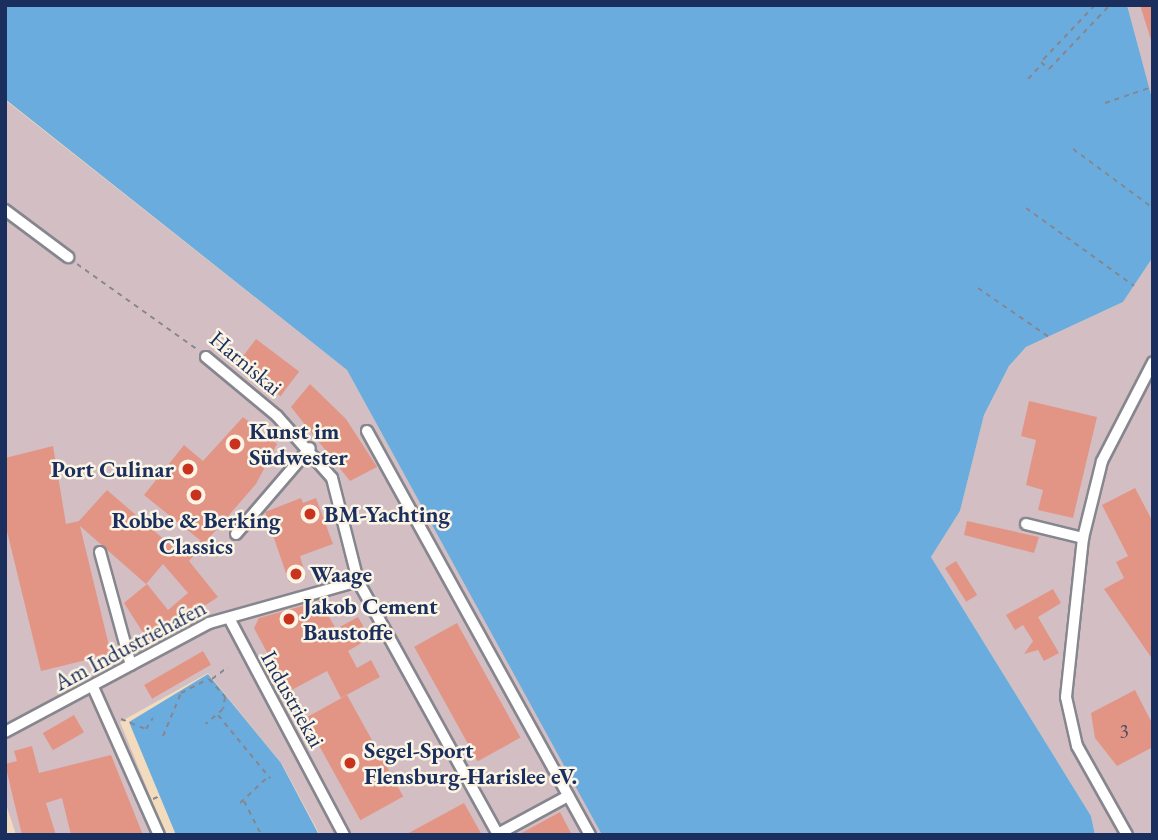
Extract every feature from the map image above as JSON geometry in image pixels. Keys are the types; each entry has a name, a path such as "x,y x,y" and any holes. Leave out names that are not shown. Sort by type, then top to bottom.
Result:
{"lane":[{"path":"5,210 68,257"},
{"name":"Harniskai","path":"206,357 310,448 332,478 348,523 358,581 498,834 568,796"},
{"path":"1127,835 1077,746 1066,697 1083,538 1102,461 1153,362"},
{"path":"367,431 590,835"},
{"path":"236,534 310,448"},
{"path":"1026,524 1083,538"},
{"path":"100,552 131,666"},
{"name":"Am Industriehafen","path":"5,732 229,618 358,581"},
{"name":"Industriekai","path":"229,618 344,835"},
{"path":"93,688 159,835"}],"path":[{"path":"1028,79 1095,5"},
{"path":"1043,63 1049,69 1110,5"},
{"path":"1074,27 1082,35"},
{"path":"1105,103 1149,88"},
{"path":"1073,149 1153,208"},
{"path":"1027,208 1134,286"},
{"name":"Harniskai","path":"68,257 206,357"},
{"path":"978,288 1049,337"},
{"path":"163,736 181,693 211,681 228,667"},
{"path":"206,724 217,715 225,697 211,681"},
{"path":"217,715 269,778 242,802 261,835"},
{"path":"124,718 145,729 153,718"},
{"path":"155,798 162,794"}],"shaded area":[{"path":"1127,5 1153,5 1153,102 1149,88"},
{"path":"5,100 347,370 602,835 320,835 282,764 208,673 120,722 166,835 16,835 5,801"},
{"path":"1153,257 1153,835 1095,835 1091,816 931,557 960,511 984,415 1009,366 1026,347 1123,302"}],"water":[{"path":"5,5 1127,5 1153,102 1153,257 1123,302 1026,347 1009,366 984,415 960,511 931,557 1091,816 1095,835 602,835 347,370 5,99"},
{"path":"208,674 281,763 319,835 176,835 129,722"}],"building":[{"path":"1140,5 1153,5 1151,40"},
{"path":"256,339 299,371 280,396 237,364"},
{"path":"310,384 346,419 377,467 350,481 291,407"},
{"path":"1029,401 1097,417 1073,518 1038,510 1043,490 1026,485 1036,440 1021,436"},
{"path":"243,417 277,444 256,484 189,561 218,597 149,642 124,603 147,584 168,610 188,593 163,564 146,584 80,526 111,654 41,671 5,523 5,458 53,446 66,524 79,521 107,490 182,555 201,541 144,495 184,445 203,461"},
{"path":"1135,488 1153,522 1153,660 1104,589 1124,578 1116,562 1128,556 1102,505"},
{"path":"301,498 303,503 316,498 333,544 300,556 306,577 289,582 265,512"},
{"path":"967,521 1039,537 1034,553 964,535"},
{"path":"956,561 977,595 966,602 945,568"},
{"path":"1053,589 1061,603 1038,617 1059,653 1044,661 1038,650 1024,654 1033,641 1023,625 1015,630 1006,615"},
{"path":"320,601 336,629 358,617 370,638 348,651 357,668 371,660 380,677 341,698 327,671 288,692 254,628 259,618"},
{"path":"457,623 521,738 478,761 414,647"},
{"path":"203,651 211,665 152,699 144,685"},
{"path":"1135,690 1153,725 1153,747 1117,766 1095,738 1091,713"},
{"path":"347,695 403,796 360,820 304,719"},
{"path":"74,715 84,732 53,750 43,733"},
{"path":"32,746 39,773 111,755 143,835 71,835 62,798 46,803 56,835 22,835 5,764 17,761 14,751"},
{"path":"464,803 482,835 405,835"},
{"path":"560,812 572,835 518,835"}],"place":[{"name":"Kunst im Südwester","path":"235,444"},
{"name":"Port Culinar","path":"188,469"},
{"name":"Robbe & Berking Classics","path":"196,495"},
{"name":"BM-Yachting","path":"310,514"},
{"name":"Waage","path":"296,574"},
{"name":"Jakob Cement Baustoffe","path":"289,619"},
{"name":"Segel-Sport Flensburg-Harislee eV.","path":"350,763"}]}
